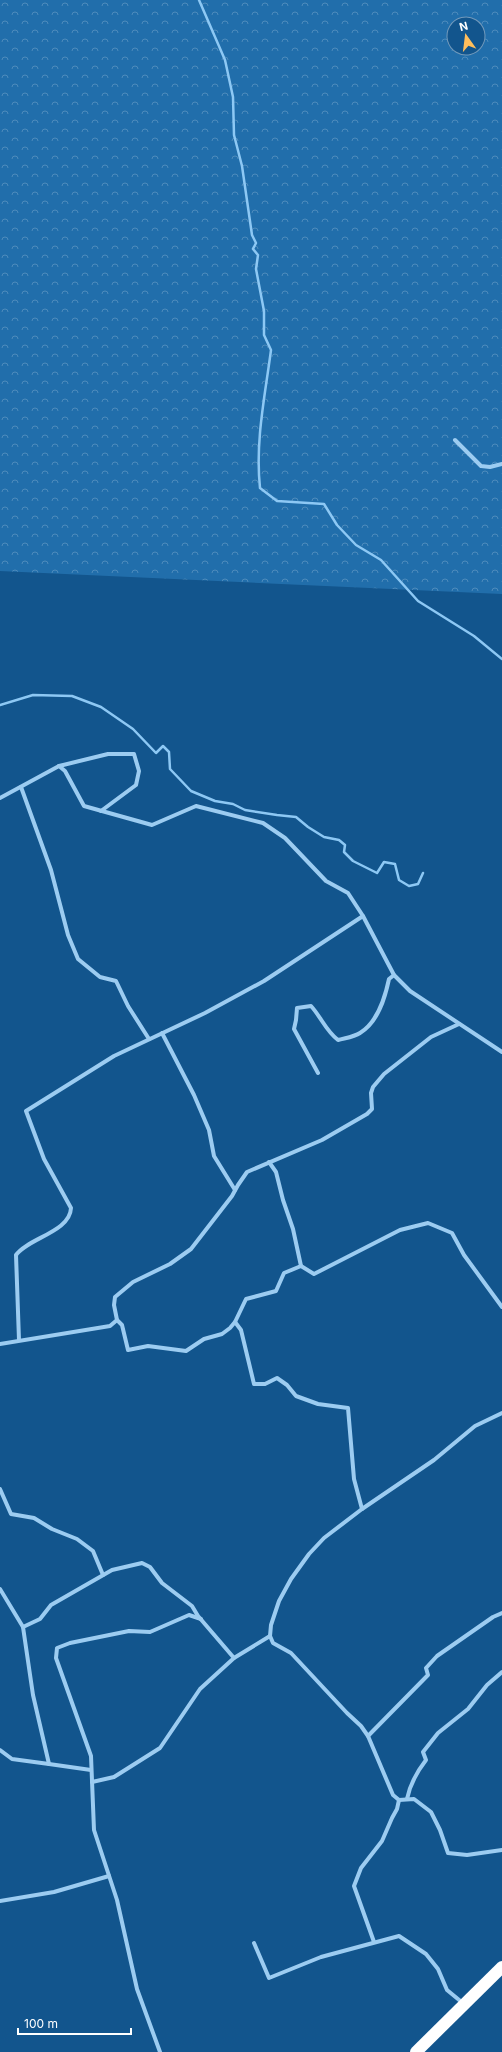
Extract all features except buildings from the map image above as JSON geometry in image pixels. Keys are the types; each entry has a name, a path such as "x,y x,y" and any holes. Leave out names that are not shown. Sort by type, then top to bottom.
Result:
{"highway":[{"path":"416,2052 502,1967"}],"street":[{"path":"455,440 481,466 490,467 502,464"},
{"path":"0,798 59,766 108,754 134,754 139,771 136,785 101,811"},
{"path":"59,766 65,771 84,806 101,811 152,825 196,806 263,823 285,838 326,881 348,893 363,916 394,975 410,991 502,1052"},
{"path":"21,787 51,870 68,935 78,959 100,977 116,981 128,1006 149,1039"},
{"path":"19,1340 16,1255 31,1244 52,1233 71,1212 71,1208 44,1159 26,1111 114,1056 205,1013 264,980 363,916"},
{"path":"318,1073 294,1029 297,1008 311,1006 329,1033 338,1040 351,1037 360,1033 380,1011 389,979 394,975"},
{"path":"301,1266 284,1273 276,1291 246,1299 235,1322 222,1334 204,1339 186,1351 148,1346 128,1350 122,1325 117,1320 113,1299 115,1296 133,1282 170,1264 191,1249 232,1196 247,1172 322,1140 367,1114 372,1109 371,1093 373,1087 384,1074 431,1037 459,1024"},
{"path":"162,1033 194,1095 209,1130 214,1156 235,1190"},
{"path":"269,1162 276,1172 283,1200 293,1229 301,1266 314,1274 400,1230 428,1223 452,1233 464,1255 502,1307"},
{"path":"0,1344 110,1326 117,1320"},
{"path":"235,1322 242,1330 254,1384 265,1384 277,1378 287,1385 296,1396 318,1404 348,1408 354,1479 362,1509"},
{"path":"399,1800 389,1787 368,1736 361,1726 334,1700 306,1667 291,1653 273,1643 270,1636 279,1602 309,1554 324,1538 362,1509 434,1460 475,1426 502,1413"},
{"path":"0,1489 11,1514 34,1518 52,1529 77,1539 93,1551 103,1575"},
{"path":"23,1627 40,1619 51,1604 112,1570 142,1563 150,1567 162,1583 192,1606 234,1658"},
{"path":"0,1589 23,1627 33,1695 50,1764"},
{"path":"368,1736 428,1675 426,1668 437,1656 493,1617 502,1613"},
{"path":"160,2052 137,1989 126,1936 94,1830 91,1756 56,1658 57,1648 70,1643 129,1631 150,1632 189,1615 201,1619"},
{"path":"92,1782 114,1777 160,1748 200,1689 234,1658 270,1636"},
{"path":"407,1800 409,1788 417,1772 426,1760 423,1752 438,1733 468,1709 487,1685 502,1672"},
{"path":"0,1750 12,1759 91,1770"},
{"path":"399,1800 414,1799 431,1812 440,1830 448,1853 467,1855 502,1850"},
{"path":"374,1942 354,1886 361,1868 382,1841 397,1809 399,1800"},
{"path":"0,1901 54,1892 109,1876"},
{"path":"254,1943 269,1978 321,1957 399,1936 426,1954 438,1969 447,1990 464,2004"}],"green space":[{"path":"0,0 502,0 502,594 0,571"}],"waterway":[{"path":"199,0 225,60 233,97 234,135 242,166 252,235 256,243 253,249 258,255 256,269 264,311 264,335 271,350 260,436 260,488 277,501 324,504 337,525 356,545 381,560 418,601 474,636 502,659"},
{"path":"0,705 33,695 72,696 101,707 133,729 156,753 163,746 169,752 170,769 191,791 215,801 233,804 245,810 296,817 324,837 339,840 345,845 344,852 353,861 377,873 384,862 395,864 399,880 409,886 418,884 423,873"}]}
